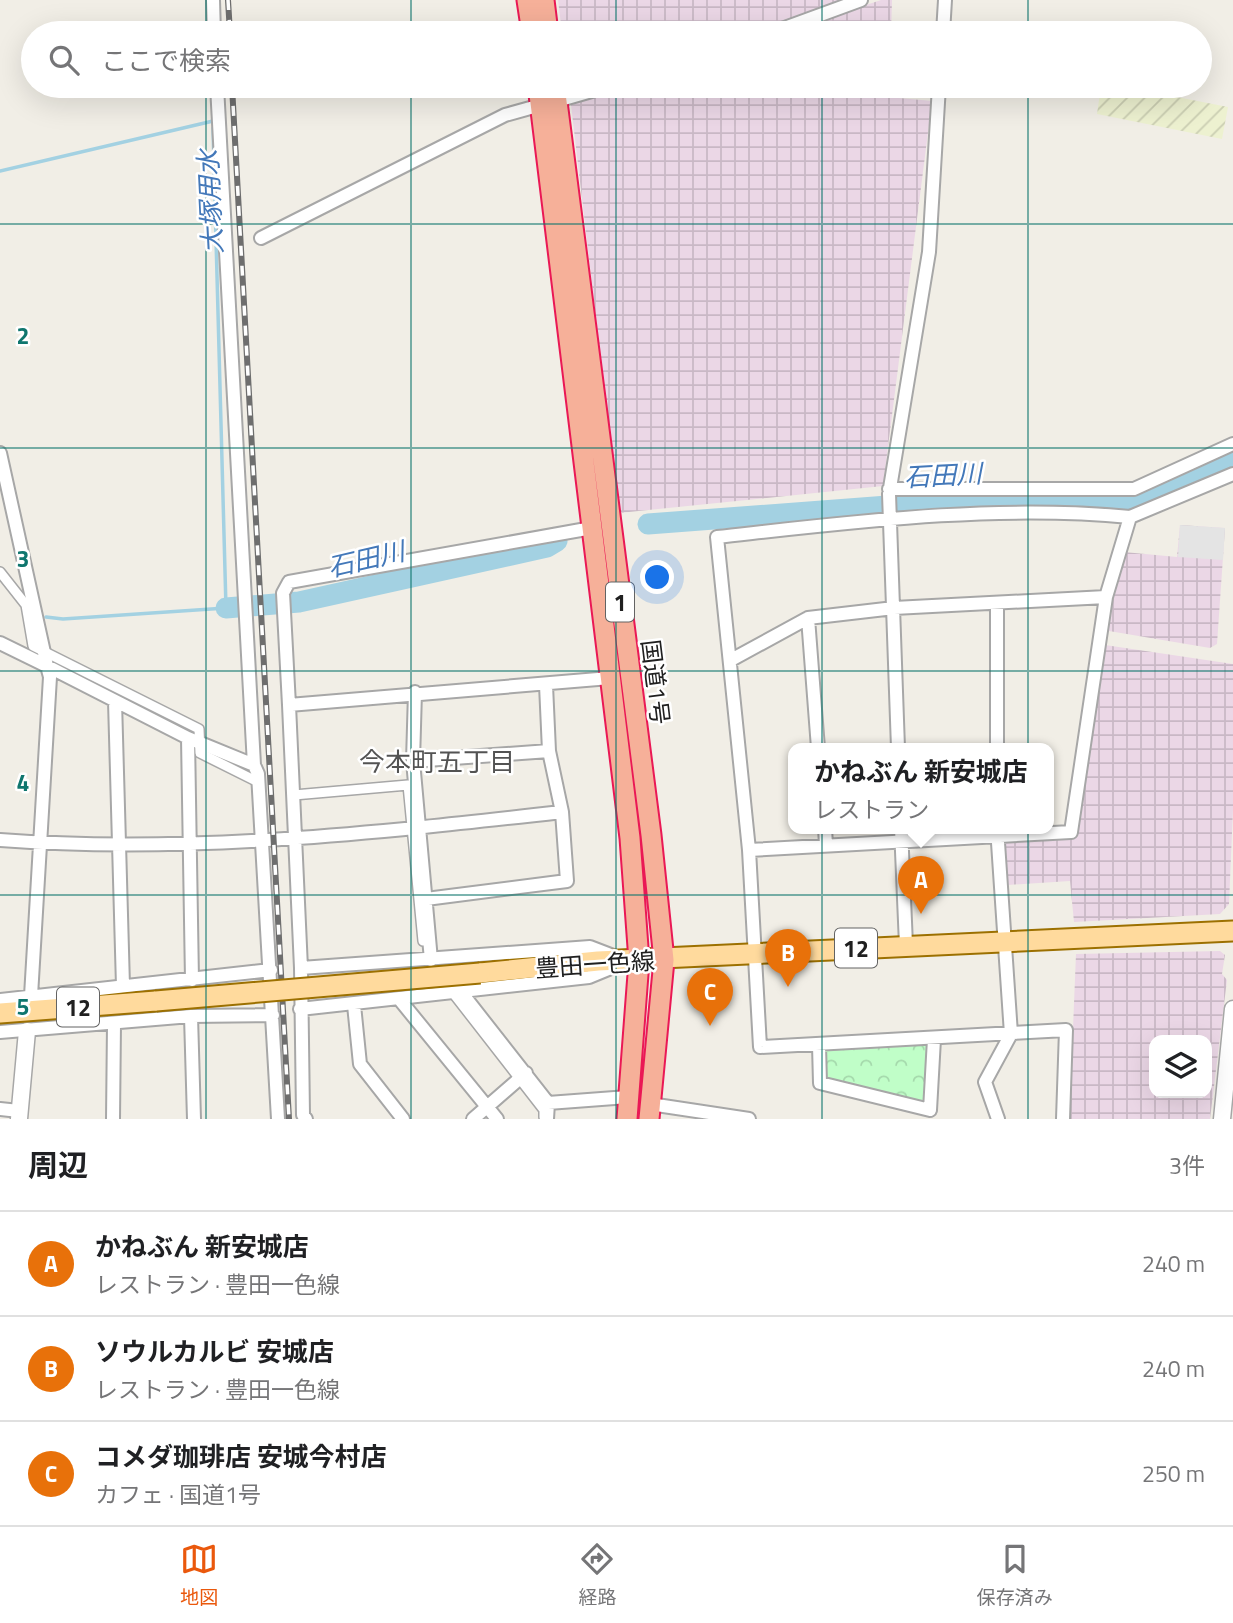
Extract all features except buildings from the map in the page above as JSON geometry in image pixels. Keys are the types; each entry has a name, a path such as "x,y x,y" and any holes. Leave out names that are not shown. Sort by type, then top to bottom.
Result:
{"highway":[{"path":"527,0 530,21"},
{"path":"544,0 547,21"},
{"name":"国道1号","path":"548,98 592,528 630,838 632,961 627,1119"},
{"name":"国道1号","path":"549,98 651,835 664,960 649,1112"}],"main road":[{"name":"豊田一色線","path":"0,1013 598,961 664,960 906,945 1233,931"}],"street":[{"path":"213,0 214,21"},
{"path":"804,21 861,0"},
{"path":"944,21 945,0"},
{"path":"218,98 254,765 258,782 271,970 278,1119"},
{"path":"261,238 540,98"},
{"path":"898,743 889,492 929,252 938,98"},
{"path":"889,492 1134,489 1233,444"},
{"path":"0,453 50,677 31,996"},
{"path":"1063,1119 1066,1030 760,1047 749,850 717,537 889,516 1065,511 1130,517 1233,474"},
{"path":"1054,832 1071,832 1106,597 1130,517"},
{"path":"306,1119 303,1115 301,968 283,593 289,582 592,528"},
{"path":"0,572 26,605 33,646 199,729 194,740 191,844 192,980"},
{"path":"731,660 808,618 894,608 1106,597"},
{"path":"997,603 997,743"},
{"path":"808,618 818,743"},
{"path":"0,643 194,740 254,765"},
{"path":"289,705 415,692 546,685 610,678"},
{"path":"426,899 567,881 562,812 549,751 546,685"},
{"path":"415,692 415,828 428,960"},
{"path":"115,701 123,986"},
{"path":"194,740 200,753 258,782"},
{"path":"413,761 549,751"},
{"path":"294,795 408,785 426,899 428,960"},
{"path":"0,840 119,846 191,844 415,828 562,812"},
{"path":"825,834 826,845"},
{"path":"749,850 933,834"},
{"path":"997,834 1011,1034 985,1082 998,1119"},
{"path":"901,835 906,945"},
{"path":"301,968 590,947 632,961"},
{"path":"300,1009 589,977 632,961"},
{"path":"0,1000 271,970"},
{"path":"457,992 548,1103"},
{"path":"400,1000 498,1119"},
{"path":"354,1005 360,1064 403,1119"},
{"path":"1233,1009 1224,1119 1233,1117"},
{"path":"0,1032 191,1016 273,1015"},
{"path":"191,1016 194,1119"},
{"path":"113,1119 114,1024"},
{"path":"0,1110 19,1115 27,1031"},
{"path":"819,1045 820,1083 930,1110 934,1039"},
{"path":"473,1119 524,1076"},
{"path":"524,1076 544,1110 545,1119"},
{"path":"548,1103 628,1097"},
{"path":"545,1119 548,1103"},
{"path":"649,1112 749,1119"}],"shaded area":[{"path":"558,0 852,0 791,21 561,21"},
{"path":"881,0 892,0 891,21 819,21"},
{"path":"592,98 899,98 932,101 883,486 619,513 571,105"},
{"path":"1180,525 1225,528 1217,644 1210,648 1109,631 1106,627 1111,597 1124,552 1177,557"},
{"path":"1180,525 1225,528 1223,560 1178,557"},
{"path":"1105,645 1233,664 1233,809 1229,904 1220,914 1074,922 1070,881 1008,885 1005,843 1073,839"},
{"path":"1220,951 1225,955 1222,974 1227,980 1210,1119 1068,1119 1066,1107 1070,1103 1076,954"}],"green space":[{"path":"1099,98 1182,98 1228,107 1222,139 1097,114"},
{"path":"930,1044 925,1104 824,1079 824,1050"}],"waterway":[{"path":"0,171 213,121"},
{"name":"大塚用水","path":"46,617 63,619 226,608 213,128"},
{"name":"石田川","path":"648,524 980,499 1132,502 1233,460"},
{"name":"石田川","path":"226,608 299,602 547,547 557,541"}],"railway":[{"path":"228,0 229,21"},
{"path":"233,98 289,1119"}],"place":[{"name":"かねぶん 新安城店","path":"921,914"},
{"name":"ソウルカルビ 安城店","path":"788,987"},
{"name":"コメダ珈琲店 安城今村店","path":"710,1026"}],"district":[{"name":"今本町五丁目","path":"437,761"}]}
